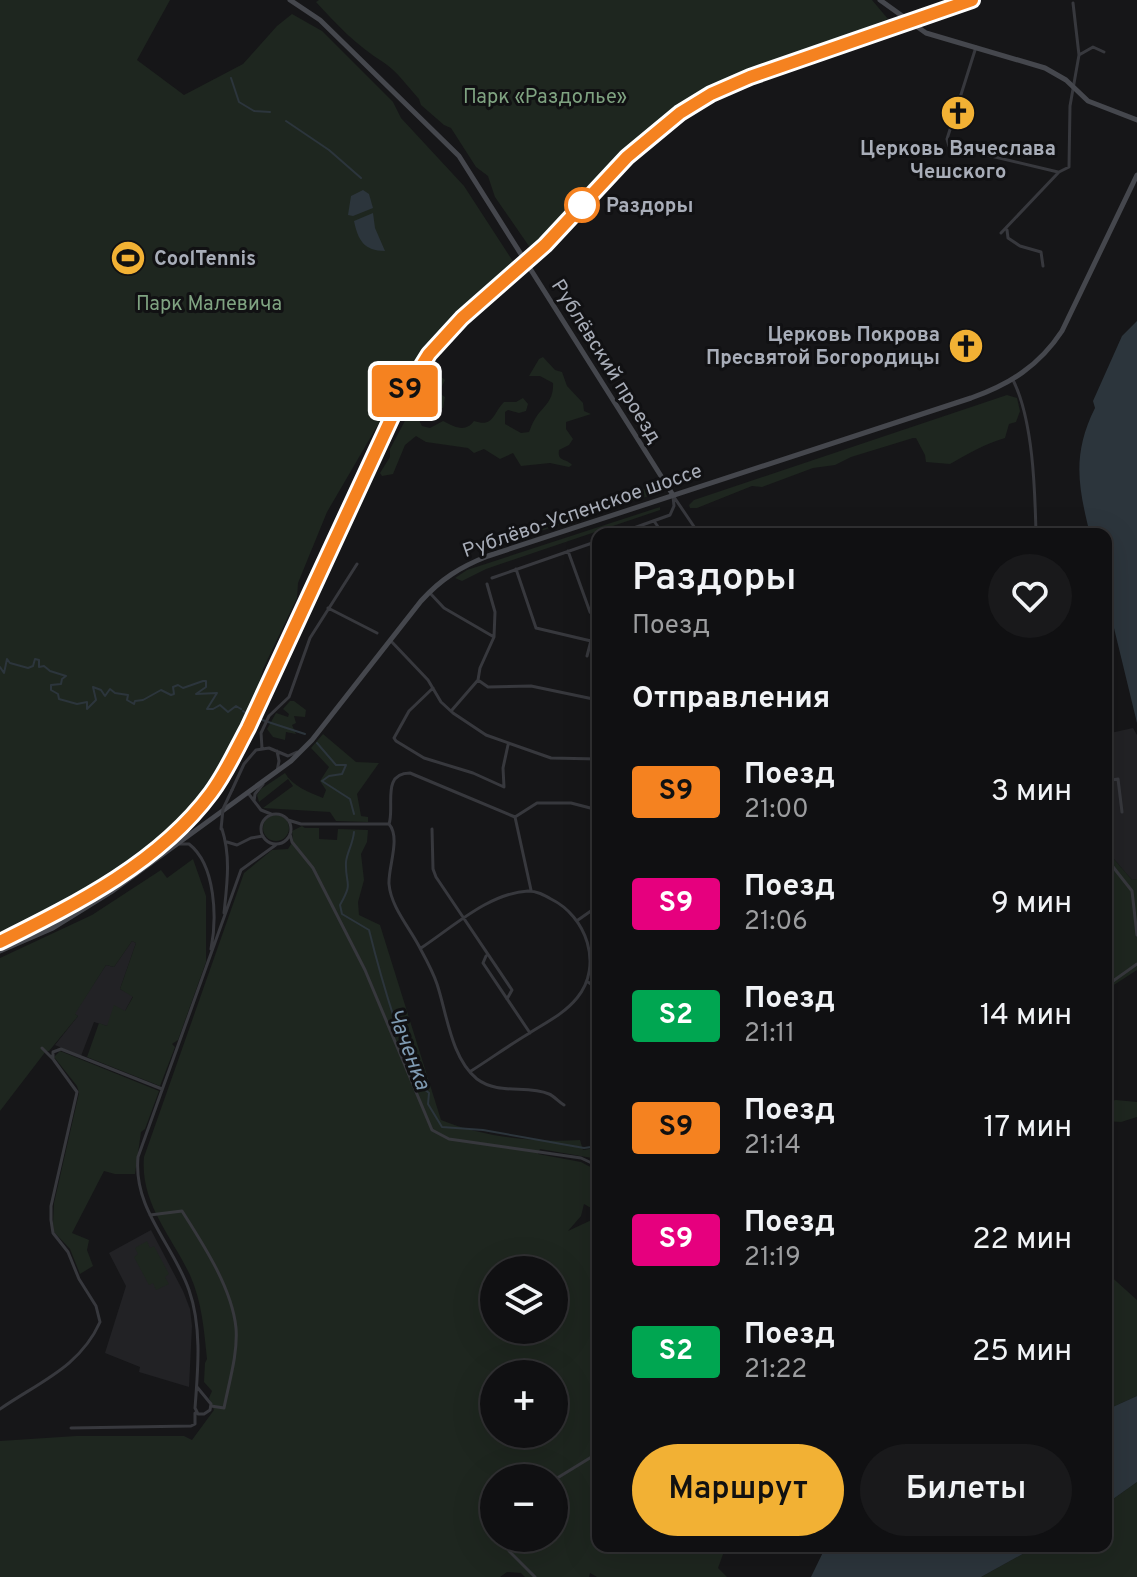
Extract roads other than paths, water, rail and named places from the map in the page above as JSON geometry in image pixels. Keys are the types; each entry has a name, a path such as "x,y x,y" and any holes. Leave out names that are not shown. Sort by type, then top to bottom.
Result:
{"main road":[{"name":"Рублёвский проезд","path":"290,0 320,20 459,156 673,495"},
{"path":"880,0 926,33 1045,68 1066,80 1088,101 1137,120"},
{"name":"Рублёво-Успенское шоссе","path":"0,951 53,928 95,903 276,773 307,745 429,592 449,574 477,560 971,398 1013,380 1039,361 1062,331 1137,175"}],"street":[{"path":"1001,233 1059,172 1069,167 1070,106 1079,55 1073,3"},
{"path":"976,47 947,139 949,146 1059,172"},
{"path":"1079,55 1093,47 1104,52"},
{"path":"1008,227 1008,238 1020,246 1041,252 1043,266"},
{"path":"1013,380 1021,396 1032,463 1036,528"},
{"path":"634,528 672,511 673,495"},
{"path":"673,495 695,528"},
{"path":"654,521 659,528"},
{"path":"492,578 592,543"},
{"path":"568,551 592,613"},
{"path":"262,748 264,725 289,697 307,646 357,564"},
{"path":"516,569 536,628 591,641"},
{"path":"451,711 478,680 494,637 495,612 487,584"},
{"path":"429,592 444,608 494,637"},
{"path":"328,608 377,633"},
{"path":"587,656 592,637"},
{"path":"390,640 433,688 439,700 486,735 551,758 592,758"},
{"path":"478,680 488,687 531,686 592,699"},
{"path":"433,688 409,711 394,738 396,741 424,758 473,773 504,787 503,768 508,744"},
{"path":"223,920 229,869 221,829 223,809 232,790 251,754 262,748 288,756 307,745"},
{"path":"276,773 279,761 277,751"},
{"path":"389,824 392,818 391,787 396,777 403,773 410,773 515,817"},
{"path":"254,801 256,792 268,778"},
{"path":"1112,780 1118,779 1122,812"},
{"path":"247,792 261,810 301,824 389,824"},
{"path":"226,807 243,799 254,801"},
{"path":"515,817 537,803 571,803 592,808"},
{"path":"261,810 263,852"},
{"path":"251,838 267,817 275,814"},
{"path":"515,817 531,890"},
{"path":"288,820 292,842 313,868 365,970 432,1130 449,1139 592,1162"},
{"path":"71,1428 195,1424 198,1346 192,1301 184,1278 141,1194 137,1168 140,1147 241,870 263,852 283,842 301,824"},
{"path":"389,824 393,829 389,887 395,905 436,980 454,1043 465,1065 478,1080 500,1089 548,1093 564,1105"},
{"path":"432,829 433,869 512,990 507,999"},
{"path":"225,839 237,845 251,838 263,837 277,844"},
{"path":"283,842 299,850"},
{"path":"166,851 189,844 204,866 214,902 214,934 209,959"},
{"path":"1112,866 1132,891 1137,935"},
{"path":"421,948 501,896 531,890 561,904 578,920 586,935 590,953 587,981 579,997 562,1013 471,1071"},
{"path":"578,920 592,910"},
{"path":"487,955 483,963 530,1033"},
{"path":"1112,982 1137,964"},
{"path":"587,981 592,985"},
{"path":"0,1409 77,1358 100,1322 96,1306 79,1279 68,1252 53,1233 51,1206 77,1092 42,1048"},
{"path":"53,1059 53,1052 61,1049 162,1089"},
{"path":"150,1215 182,1211 212,1260 231,1307 236,1331 224,1408 211,1406 197,1387"},
{"path":"195,1411 204,1414 211,1406"},
{"path":"568,1471 592,1457"},
{"path":"510,1552 535,1577"}],"waterway":[{"path":"231,78 239,102 254,111 270,112"},
{"path":"286,121 329,150 361,178"},
{"name":"Чаченка","path":"0,667 4,673 7,659 10,663 28,668 33,666 35,659 39,660 39,667 44,666 66,676 61,684 51,685 51,690 58,694 59,699 77,704 87,702 87,709 96,700 93,687 105,696 110,689 128,695 127,700 134,704 161,690 171,695 174,694 173,687 178,685 183,688 203,681 206,681 206,687 196,694 217,693 207,709 220,705 228,712 236,706 241,709"},
{"name":"Чаченка","path":"243,711 248,715"},
{"name":"Чаченка","path":"259,719 305,734"},
{"name":"Чаченка","path":"317,743 336,765 346,765 342,774 329,776 322,781 350,799 354,814"},
{"name":"Чаченка","path":"354,832 346,862 348,887 340,905 342,914 369,930 403,1043 412,1066 429,1093 428,1104 442,1127 483,1130 592,1147"}],"railway":[{"path":"0,942 86,897 141,861 190,818 211,793 248,728 398,404 429,354 462,318 545,245 634,150 680,113 711,94 750,77 972,0"}],"train":[{"name":"S9","path":"0,942 118,878 159,846 210,795 248,728 384,431 414,375 462,318 545,245 627,157 680,113 711,94 750,77 972,0"}],"place":[{"name":"Церковь Вячеслава Чешского","path":"958,113"},
{"name":"Раздоры","path":"582,205"},
{"name":"CoolTennis","path":"128,258"},
{"name":"Церковь Покрова Пресвятой Богородицы","path":"966,346"}],"park label":[{"name":"Парк «Раздолье»","path":"545,96"},
{"name":"Парк Малевича","path":"209,303"}]}
